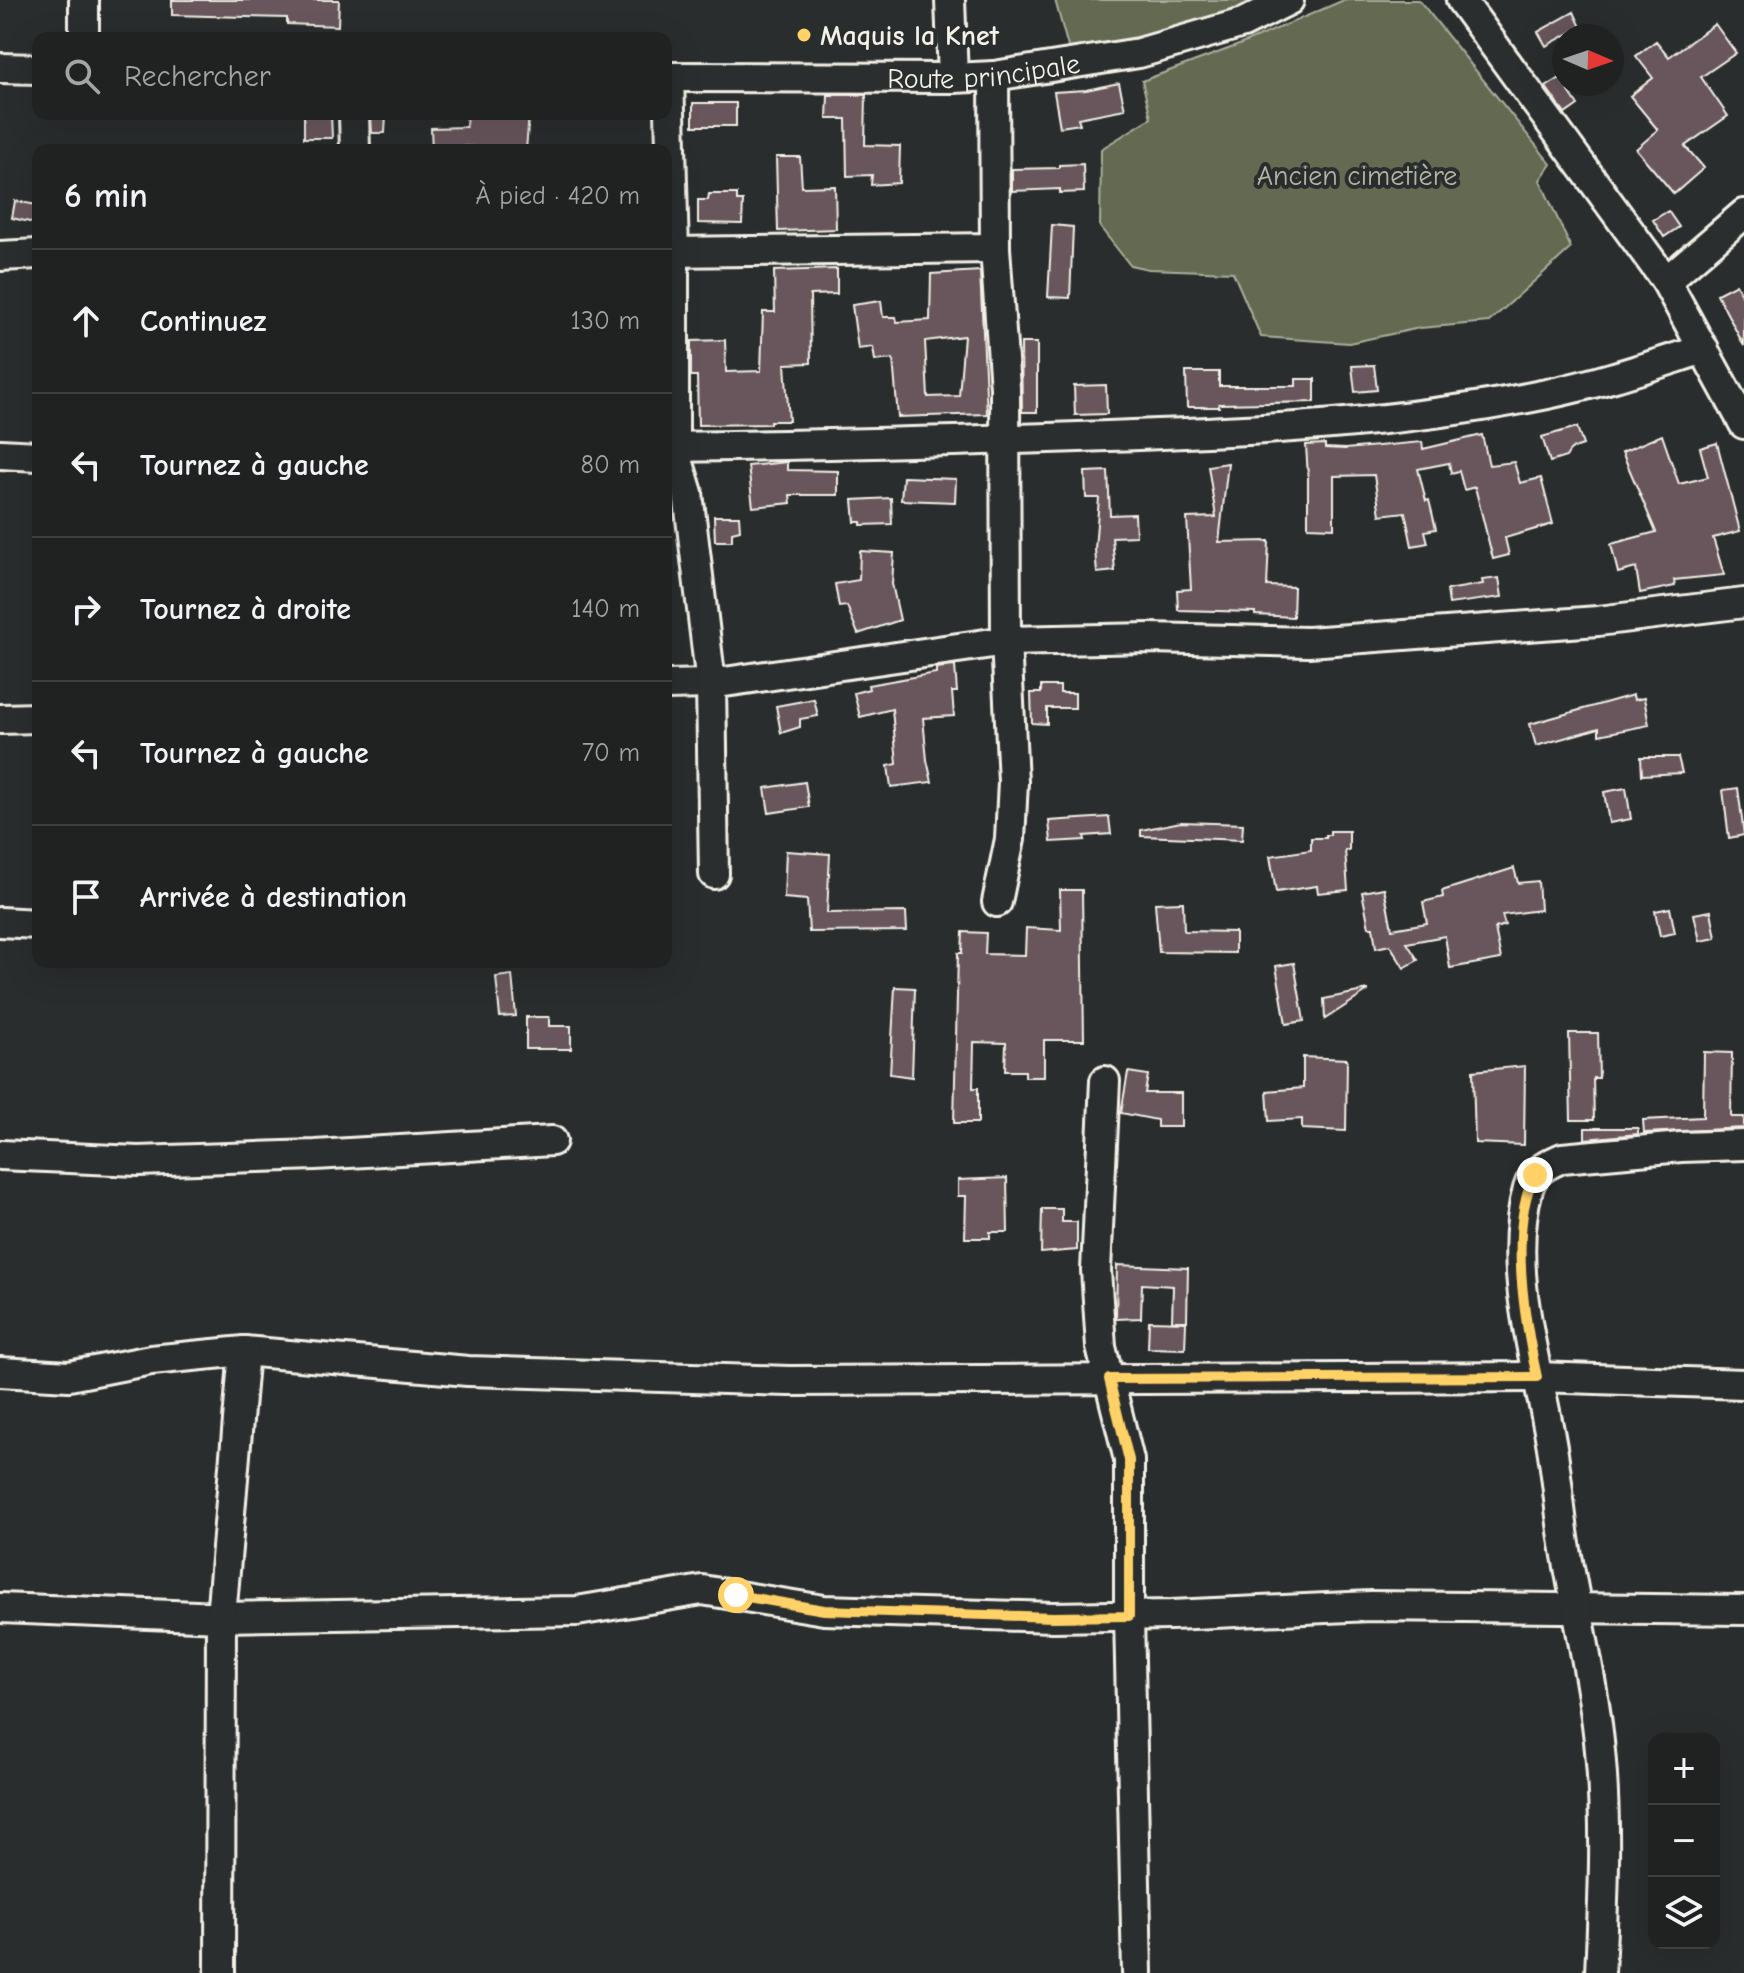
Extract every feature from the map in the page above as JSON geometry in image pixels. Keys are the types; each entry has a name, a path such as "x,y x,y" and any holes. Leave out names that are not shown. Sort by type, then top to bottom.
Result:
{"street":[{"path":"84,0 84,32"},
{"path":"950,0 953,78"},
{"name":"Route principale","path":"672,77 994,76 1139,53 1243,23 1289,0"},
{"path":"1461,0 1572,148 1666,281 1744,424"},
{"path":"0,68 32,69"},
{"path":"994,76 995,248 1003,344 1006,641 1013,782 1010,839 997,902"},
{"path":"354,120 355,144"},
{"path":"668,120 668,144"},
{"path":"1666,281 1744,214"},
{"path":"672,252 995,248"},
{"path":"0,256 32,254"},
{"path":"672,447 1004,440 1329,424 1446,411 1549,394 1704,349"},
{"path":"672,452 688,493 711,684 714,874"},
{"path":"0,454 32,456"},
{"path":"672,685 711,684 1006,641 1150,638 1308,642 1598,621 1744,603"},
{"path":"0,719 32,718"},
{"path":"0,922 32,924"},
{"path":"1105,1081 1096,1270 1101,1347 1129,1460 1129,1616 1137,1973"},
{"path":"0,1155 138,1161 315,1155 552,1141"},
{"path":"1600,1973 1605,1857 1597,1726 1579,1609 1565,1543 1550,1433 1524,1299 1521,1246 1525,1201 1535,1175 1544,1166 1562,1158 1681,1147 1744,1145"},
{"path":"220,1973 221,1617 244,1351"},
{"path":"0,1372 69,1376 151,1360 244,1351 468,1371 789,1381 1537,1377 1744,1384"},
{"path":"0,1608 221,1617 577,1611 702,1590 824,1610 1053,1617 1371,1606 1744,1610"}],"green space":[{"path":"1055,0 1260,0 1183,34 1070,54"},
{"name":"Ancien cimetière","path":"1344,0 1419,0 1551,164 1540,180 1571,248 1489,322 1420,328 1349,343 1261,337 1233,272 1148,269 1130,265 1100,227 1101,149 1151,118 1142,81 1239,45"}],"building":[{"path":"172,0 339,0 338,26 287,24 287,18 172,15"},
{"path":"1574,12 1580,24 1552,24"},
{"path":"1552,24 1552,43 1546,46 1538,32"},
{"path":"1715,24 1736,53 1701,77 1728,116 1685,146 1704,168 1674,194 1636,149 1658,130 1630,96 1653,78 1636,56 1656,41 1669,57"},
{"path":"1119,83 1125,109 1078,118 1080,124 1060,127 1054,92 1086,90"},
{"path":"828,95 866,95 865,145 900,146 899,183 871,185 872,175 847,176 846,119 827,119"},
{"path":"1552,96 1572,96 1578,105 1565,114"},
{"path":"693,103 736,103 736,126 693,126"},
{"path":"304,120 331,120 332,138 304,138"},
{"path":"371,120 386,120 385,133 372,133"},
{"path":"467,120 528,120 526,144 432,144 431,128 466,127"},
{"path":"776,157 800,157 802,187 835,186 836,229 778,231"},
{"path":"1083,164 1084,192 1060,193 1060,189 1012,191 1012,169"},
{"path":"709,194 737,194 737,201 743,201 742,224 698,223 698,200 708,200"},
{"path":"15,201 32,204 32,223 12,218"},
{"path":"1668,211 1679,227 1664,237 1653,220"},
{"path":"1052,225 1073,227 1070,298 1048,297"},
{"path":"837,269 837,294 810,295 811,363 785,364 789,421 698,425 697,376 691,376 691,341 725,340 726,372 761,371 763,312 775,312 774,271"},
{"path":"980,271 987,414 898,417 893,359 875,361 873,347 858,349 852,305 881,301 883,317 896,317 897,322 930,320 931,274","holes":["964,336 959,396 928,397 925,341"]},
{"path":"1736,284 1744,299 1744,346 1717,294"},
{"path":"1021,343 1037,343 1037,412 1022,412"},
{"path":"1374,365 1377,390 1355,392 1352,366"},
{"path":"1186,372 1219,372 1219,386 1296,386 1296,379 1315,379 1315,402 1187,407"},
{"path":"1106,385 1107,414 1075,415 1074,386"},
{"path":"1577,427 1583,445 1571,449 1566,457 1550,462 1542,437"},
{"path":"1482,435 1489,465 1514,462 1520,483 1541,478 1553,524 1505,538 1509,555 1493,559 1475,487 1464,490 1459,471 1451,473 1449,463 1418,469 1436,529 1425,531 1428,543 1412,546 1405,512 1380,515 1374,475 1334,476 1334,528 1308,527 1306,445 1325,444 1325,448 1345,449 1422,442 1423,449"},
{"path":"1662,435 1679,484 1708,477 1700,448 1717,443 1740,531 1713,538 1724,575 1674,580 1675,586 1640,593 1636,568 1618,573 1611,544 1656,532 1622,452"},
{"path":"787,462 787,470 838,471 838,495 790,495 791,503 753,507 748,466"},
{"path":"1228,463 1219,542 1269,541 1267,586 1294,587 1293,617 1255,615 1255,612 1178,610 1177,590 1191,589 1187,518 1216,517 1208,466"},
{"path":"1108,471 1110,515 1135,514 1136,536 1112,537 1115,571 1097,573 1095,549 1099,498 1086,498 1085,472"},
{"path":"903,477 956,479 955,502 901,500"},
{"path":"891,498 892,524 861,525 861,522 855,522 853,500"},
{"path":"714,516 739,516 740,530 732,532 732,541 715,541"},
{"path":"860,551 894,553 892,584 900,620 858,634 847,606 839,607 835,584 859,580"},
{"path":"1499,578 1502,597 1449,604 1447,590"},
{"path":"955,666 957,692 952,692 954,716 923,718 932,782 891,787 888,766 897,764 892,709 860,717 854,693 869,689 868,685 936,673 936,668"},
{"path":"1041,686 1060,686 1060,693 1075,693 1075,708 1047,708 1047,724 1032,723 1031,693 1041,693"},
{"path":"1633,695 1634,700 1644,698 1649,725 1599,735 1599,728 1536,746 1530,724"},
{"path":"814,699 818,716 800,719 800,727 781,733 776,706"},
{"path":"1641,757 1678,757 1682,773 1642,775"},
{"path":"805,782 809,807 769,813 765,788"},
{"path":"1626,788 1631,819 1609,823 1604,792"},
{"path":"1738,788 1744,835 1729,838 1723,790"},
{"path":"1109,817 1111,834 1084,836 1085,840 1051,842 1049,821"},
{"path":"1181,822 1243,824 1242,840 1141,836 1141,830"},
{"path":"1330,831 1349,831 1349,850 1345,850 1348,890 1318,893 1317,886 1276,892 1270,856 1311,850 1311,838 1326,838"},
{"path":"786,851 830,854 827,913 906,912 907,931 809,932 807,900 784,898"},
{"path":"1514,868 1518,883 1538,881 1540,910 1502,915 1505,925 1495,928 1501,959 1450,968 1445,936 1407,943 1418,960 1404,968 1390,945 1376,948 1362,892 1384,888 1392,929 1427,923 1423,902 1443,897 1442,891"},
{"path":"1060,890 1082,890 1084,1040 1044,1040 1044,1077 1025,1077 1025,1071 1005,1071 1006,1043 974,1042 973,1088 978,1088 978,1123 954,1123 958,953 962,953 963,932 986,933 985,954 1025,955 1026,928 1061,930"},
{"path":"1183,902 1184,931 1235,932 1235,953 1159,952 1155,903"},
{"path":"1670,908 1675,933 1660,936 1655,911"},
{"path":"1711,911 1716,938 1700,941 1694,914"},
{"path":"1294,963 1304,1021 1286,1024 1276,966"},
{"path":"512,975 516,1016 500,1017 496,977"},
{"path":"895,987 915,988 912,1077 890,1074"},
{"path":"1368,991 1325,1019 1324,999"},
{"path":"526,1017 549,1017 549,1026 571,1026 571,1049 526,1049"},
{"path":"1569,1033 1598,1033 1599,1078 1593,1078 1594,1120 1571,1120"},
{"path":"1704,1052 1732,1053 1731,1117 1744,1117 1744,1128 1644,1133 1643,1120 1703,1117"},
{"path":"1303,1057 1347,1059 1346,1131 1302,1129 1302,1119 1269,1121 1267,1091 1303,1088"},
{"path":"1525,1066 1524,1145 1475,1143 1473,1071"},
{"path":"1128,1072 1148,1075 1145,1093 1181,1093 1181,1127 1157,1127 1157,1120 1121,1113"},
{"path":"1585,1128 1638,1128 1638,1134 1585,1139"},
{"path":"1007,1178 1008,1232 990,1232 990,1238 965,1238 966,1196 958,1196 958,1180"},
{"path":"1042,1209 1062,1209 1062,1222 1077,1222 1077,1250 1041,1253"},
{"path":"1117,1265 1188,1268 1187,1321 1172,1321 1173,1286 1142,1284 1141,1318 1116,1319"},
{"path":"1149,1321 1186,1322 1185,1349 1148,1348"}],"place":[{"name":"Maquis la Knet","path":"804,35"}],"route":[{"path":"736,1595 824,1610 1053,1617 1129,1616 1129,1460 1109,1379 1537,1377 1524,1299 1521,1246 1525,1201 1535,1175"}]}
